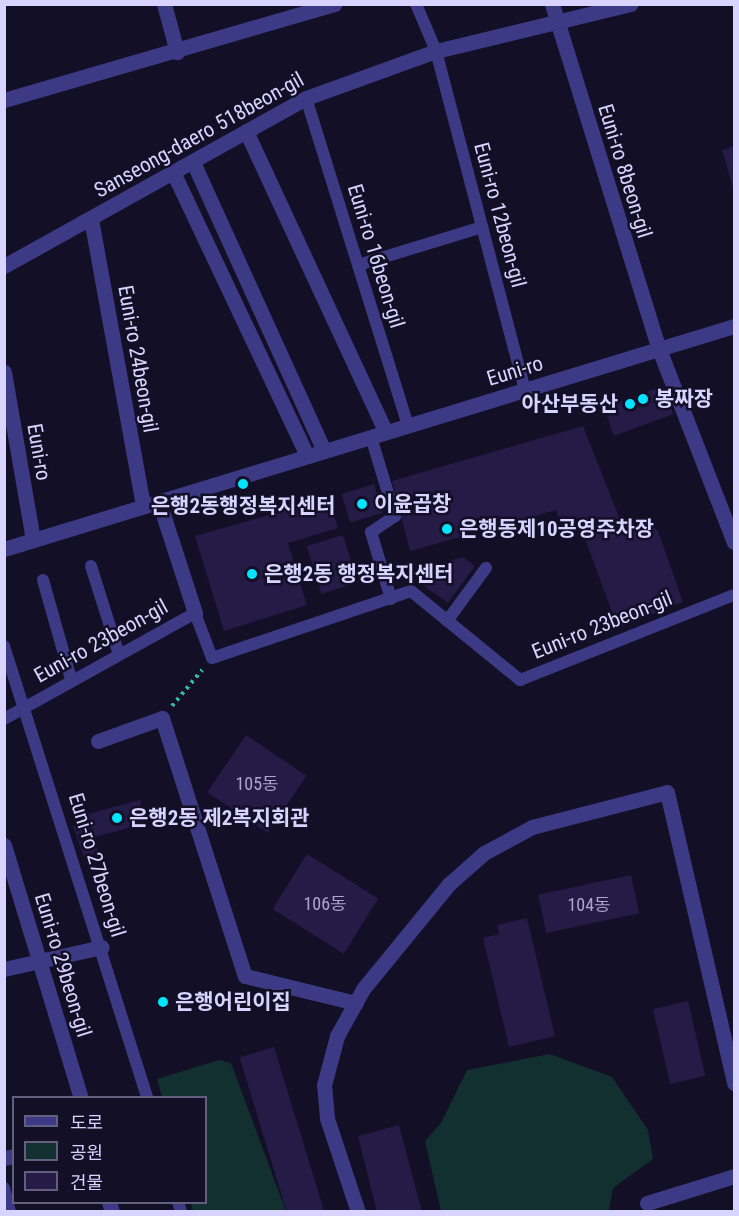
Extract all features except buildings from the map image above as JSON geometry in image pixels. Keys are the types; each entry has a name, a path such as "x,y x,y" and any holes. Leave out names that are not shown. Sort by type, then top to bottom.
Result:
{"street":[{"path":"164,4 177,52"},
{"path":"4,100 177,52 334,4"},
{"name":"Euni-ro 8beon-gil","path":"552,4 659,349 735,542"},
{"name":"Sanseong-daero 518beon-gil","path":"4,266 306,98 436,51 630,4"},
{"path":"246,132 379,435"},
{"path":"193,162 324,451"},
{"path":"173,172 307,456"},
{"name":"Euni-ro 24beon-gil","path":"91,219 143,506"},
{"name":"Euni-ro","path":"4,549 735,326"},
{"name":"Euni-ro","path":"4,372 33,540"},
{"name":"Euni-ro 23beon-gil","path":"159,502 195,613"},
{"path":"98,741 162,718 245,976 356,1003"},
{"path":"358,1212 327,1118 324,1085 337,1036 356,1003 442,892 484,853 532,827 667,792 735,1083"},
{"name":"Euni-ro 29beon-gil","path":"4,845 43,963 80,1096"},
{"path":"4,969 43,963 102,947"},
{"path":"646,1209 735,1176"}],"lane":[{"name":"Euni-ro 12beon-gil","path":"416,4 436,51 525,390"},
{"name":"Euni-ro 16beon-gil","path":"306,98 408,426"},
{"path":"358,265 483,227"},
{"path":"379,435 395,516 370,532 391,599"},
{"path":"91,566 118,655"},
{"path":"447,621 486,568"},
{"path":"42,580 71,679"},
{"name":"Euni-ro 23beon-gil","path":"4,719 71,679 195,613 212,658 411,591 520,680 735,595"},
{"name":"Euni-ro 27beon-gil","path":"4,646 27,706 146,1096"},
{"path":"4,1188 10,1212"}],"path":[{"path":"162,718 212,658"}],"green space":[{"path":"550,1054 612,1077 648,1130 653,1159 613,1188 609,1211 441,1211 425,1141 441,1123 467,1070"},
{"path":"219,1060 231,1063 286,1211 193,1211 191,1204 207,1204 207,1096 162,1096 157,1079"}],"place":[{"name":"봉짜장","path":"643,399"},
{"name":"아산부동산","path":"630,404"},
{"name":"은행2동행정복지센터","path":"243,484"},
{"name":"이윤곱창","path":"362,504"},
{"name":"은행동제10공영주차장","path":"447,529"},
{"name":"은행2동 행정복지센터","path":"252,574"},
{"name":"은행2동 제2복지회관","path":"117,818"},
{"name":"은행어린이집","path":"163,1002"}]}
